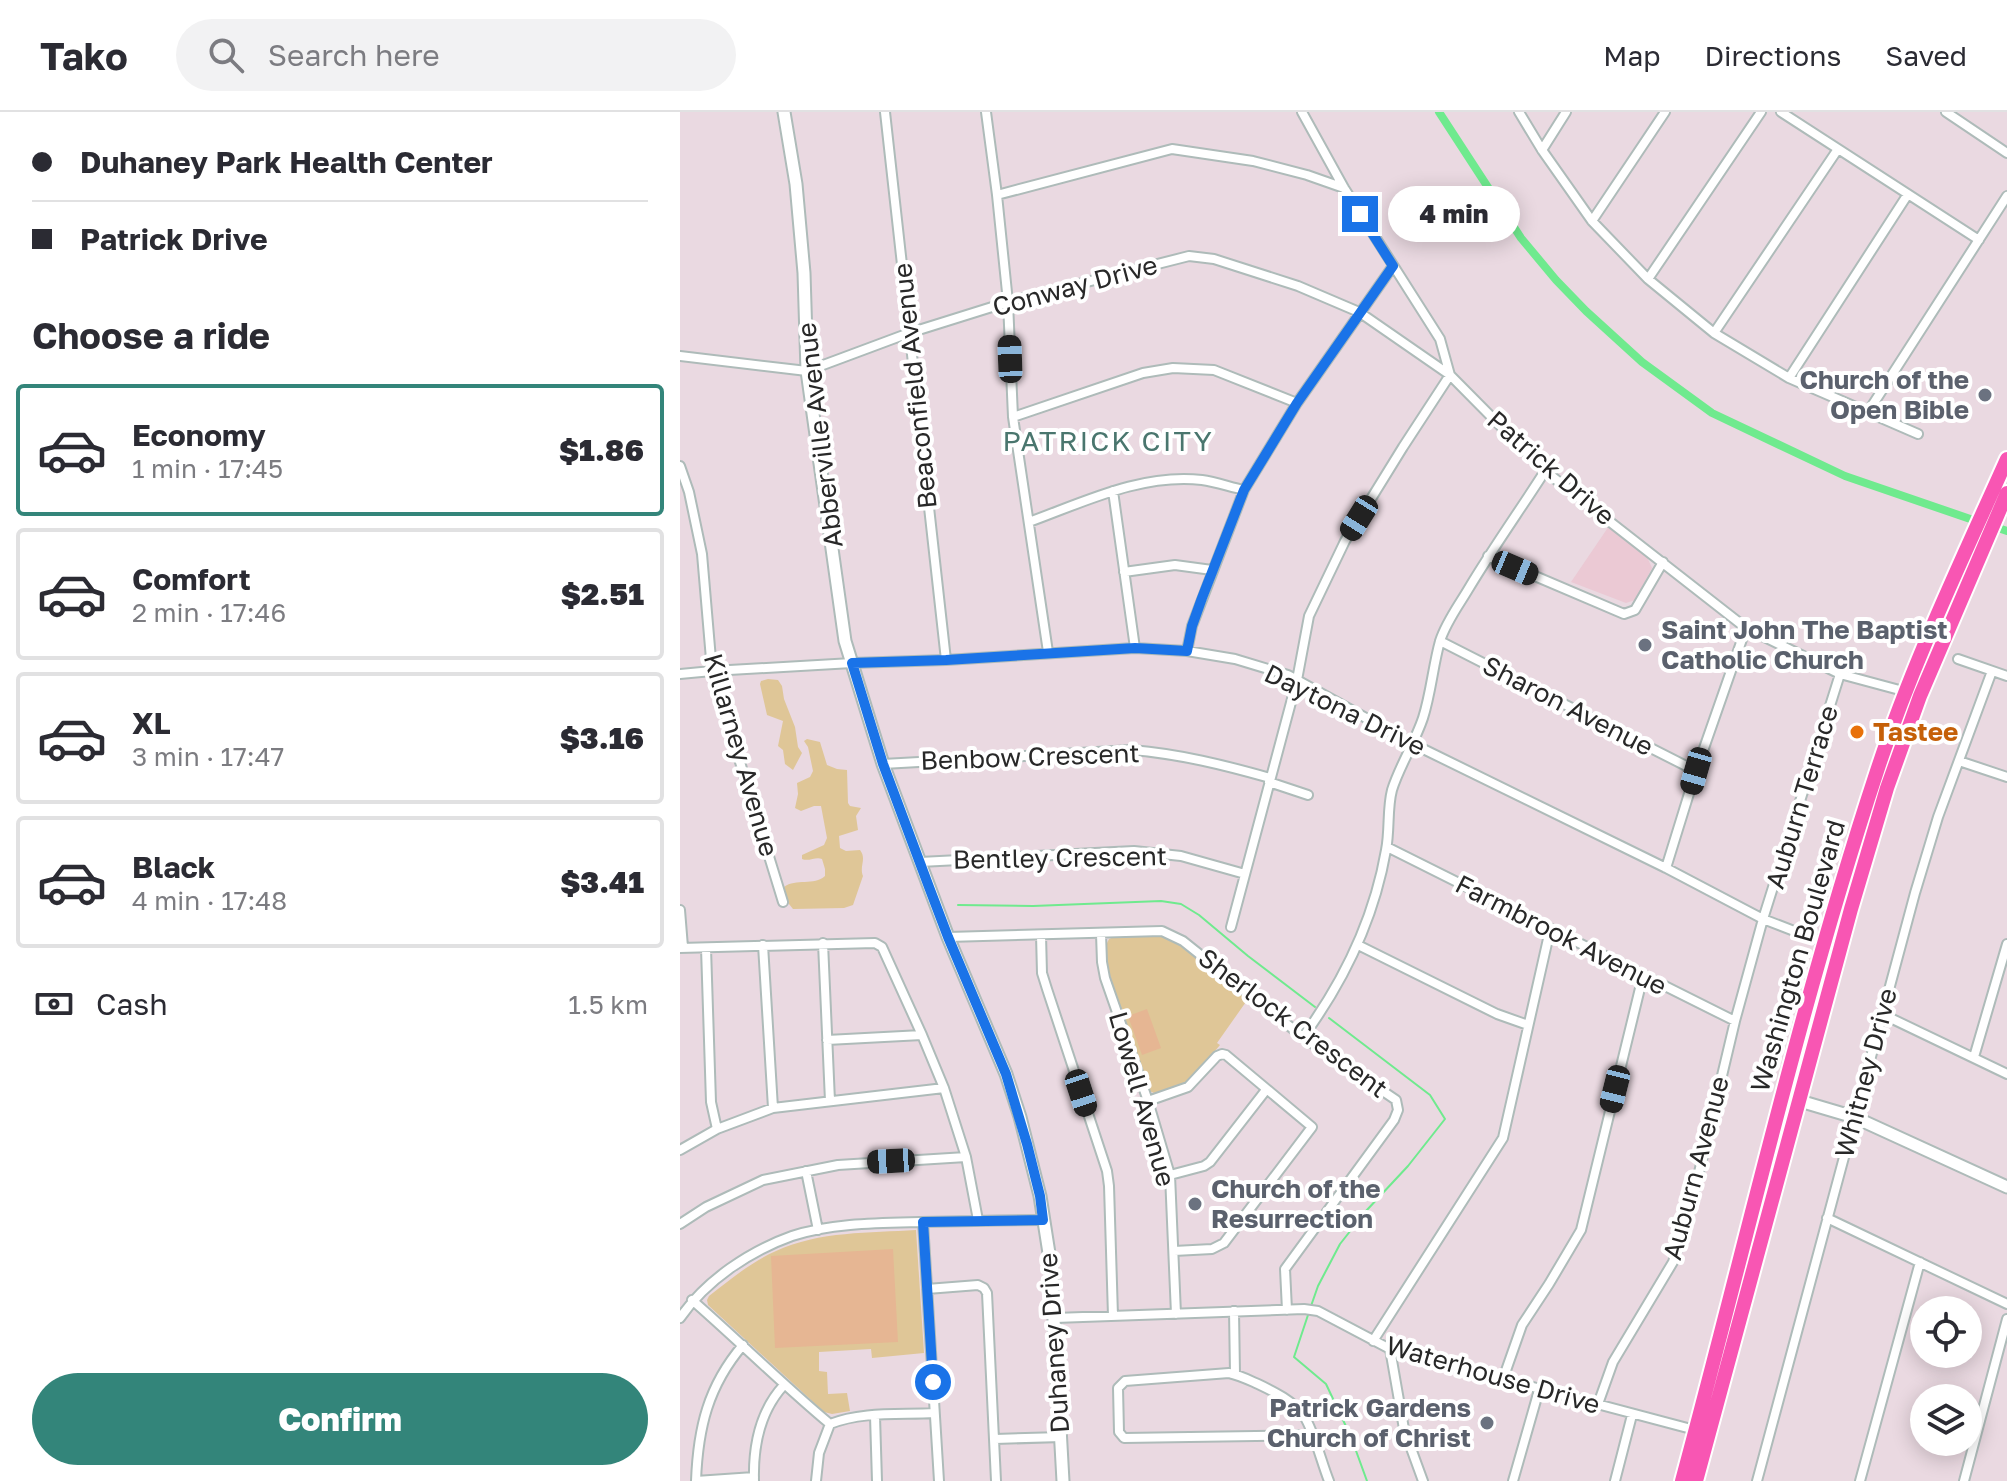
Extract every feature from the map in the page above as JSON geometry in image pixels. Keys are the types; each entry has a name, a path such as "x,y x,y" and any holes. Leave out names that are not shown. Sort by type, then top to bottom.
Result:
{"highway":[{"name":"Washington Boulevard","path":"1682,1481 1825,943 1877,771 2001,495 2007,459"},
{"name":"Washington Boulevard","path":"1696,1481 1913,694"}],"street":[{"name":"Abberville Avenue","path":"784,112 796,184 804,273 807,371 845,641 852,663"},
{"name":"Beaconfield Avenue","path":"885,112 946,660"},
{"path":"986,112 1008,302 1013,417 1048,652"},
{"name":"Patrick Drive","path":"1302,112 1344,188 1440,339 1450,375 1545,471 1746,628 1840,674 1913,694"},
{"path":"1519,112 1592,221 1648,279 1714,333 1789,378 1918,434"},
{"path":"1542,150 1566,112"},
{"path":"1592,221 1665,112"},
{"path":"1648,279 1761,112"},
{"path":"1781,112 1979,240"},
{"path":"1946,112 2007,153"},
{"path":"997,195 1172,149 1253,161 1344,188"},
{"path":"1714,333 1838,149"},
{"path":"1789,378 1908,194"},
{"path":"1868,412 2007,196"},
{"name":"Conway Drive","path":"680,356 807,371 909,333 1008,302 1189,256 1214,259 1298,286 1359,312 1450,375"},
{"path":"1187,651 1192,626 1244,490 1297,403 1393,266"},
{"path":"1013,417 1143,373 1173,368 1214,370 1297,403"},
{"path":"1231,927 1297,680 1309,616 1345,541 1450,375"},
{"name":"Killarney Avenue","path":"680,466 689,492 702,554 712,671 783,902"},
{"path":"1303,1037 1327,1003 1358,945 1379,884 1387,847 1392,789 1429,699 1440,641 1488,556 1545,471"},
{"path":"1029,522 1113,491 1156,481 1201,480 1244,490"},
{"path":"1113,491 1135,648"},
{"path":"1488,556 1624,614 1635,610 1663,562"},
{"path":"1124,572 1175,565 1212,570"},
{"path":"1666,868 1746,628"},
{"name":"Sharon Avenue","path":"1440,641 1696,771"},
{"name":"Daytona Drive","path":"680,674 1135,648 1187,651 1235,659 1288,675 1413,744 1763,919 1825,943"},
{"path":"1958,659 2007,676"},
{"name":"Duhaney Drive","path":"852,663 883,764 948,937 1006,1074 1024,1131 1040,1196 1051,1266 1063,1481"},
{"name":"Whitney Drive","path":"1757,1481 1915,893 1938,817 1992,671"},
{"name":"Auburn Terrace","path":"1763,919 1840,674"},
{"name":"Benbow Crescent","path":"883,764 1132,750 1165,752 1210,761 1308,795"},
{"path":"1959,761 2007,777"},
{"name":"Farmbrook Avenue","path":"1387,847 1735,1021"},
{"name":"Bentley Crescent","path":"920,862 1134,851 1181,856 1245,874"},
{"path":"680,910 682,948 823,943 875,943 882,947 944,1088 966,1157 978,1220"},
{"name":"Auburn Avenue","path":"1598,1404 1613,1362 1673,1262 1691,1206 1763,919"},
{"path":"1373,1341 1503,1138 1550,930"},
{"name":"Sherlock Crescent","path":"948,937 1162,931 1183,941 1303,1037 1396,1100 1398,1110 1394,1120 1285,1269 1287,1310"},
{"name":"Lowell Avenue","path":"1101,934 1105,978 1170,1175 1176,1314"},
{"path":"1041,935 1042,973 1107,1171 1113,1316"},
{"path":"823,943 830,1101"},
{"path":"1974,1057 2007,944"},
{"path":"763,945 773,1108"},
{"path":"1358,945 1497,1014 1528,1025"},
{"path":"706,948 711,1102 717,1129"},
{"path":"1503,1379 1522,1325 1581,1230 1643,976"},
{"path":"1882,1014 2007,1074"},
{"path":"827,1040 922,1035"},
{"path":"1148,1101 1188,1087 1222,1054 1311,1124 1312,1129 1224,1243 1212,1249 1174,1251"},
{"path":"680,1150 717,1129 773,1108 944,1088"},
{"path":"1170,1175 1210,1162 1266,1090"},
{"path":"1783,1096 1854,1117 2007,1187"},
{"path":"680,1224 706,1207 763,1180 866,1163 966,1157"},
{"path":"806,1171 818,1230"},
{"path":"1827,1218 2007,1304"},
{"path":"680,1318 692,1300 724,1273 759,1251 793,1236 876,1223 1043,1220"},
{"path":"923,1222 939,1481"},
{"path":"1860,1481 1920,1262"},
{"path":"927,1289 978,1285 987,1293 996,1481"},
{"path":"692,1300 830,1424"},
{"path":"1234,1311 1235,1374"},
{"name":"Waterhouse Drive","path":"1055,1318 1318,1311 1390,1349 1695,1430"},
{"path":"1964,1481 2007,1319"},
{"path":"743,1345 730,1359 704,1411 696,1481 754,1479 759,1428 784,1385"},
{"path":"1390,1349 1404,1429 1423,1481"},
{"path":"1312,1435 1127,1439 1120,1434 1117,1391 1123,1382 1235,1374 1268,1388 1290,1402 1305,1418 1312,1435 1329,1481"},
{"path":"1513,1481 1539,1390"},
{"path":"816,1481 819,1453 830,1424 841,1419 934,1413"},
{"path":"1615,1481 1632,1415"},
{"path":"875,1416 877,1481"},
{"path":"995,1439 1062,1437"}],"shaded area":[{"path":"1609,526 1647,557 1652,568 1635,600 1626,603 1571,582"},
{"path":"768,679 778,680 782,686 795,727 802,753 793,770 785,764 783,750 778,746 783,721 767,715 760,684"},
{"path":"804,741 820,742 827,765 847,770 848,803 861,808 856,816 858,830 839,836 840,848 860,850 863,856 863,876 853,905 844,908 793,909 784,887 816,881 825,876 822,859 802,859 802,855 824,845 827,838 821,806 801,811 795,808 797,783 810,777 813,771"},
{"path":"1116,936 1159,936 1174,941 1248,999 1217,1043 1220,1045 1189,1082 1154,1093 1147,1090 1105,960 1107,943"},
{"path":"1147,1009 1161,1048 1142,1055 1128,1016"},
{"path":"916,1230 924,1353 872,1358 871,1349 819,1352 819,1371 827,1372 828,1394 847,1393 850,1411 824,1412 708,1305 709,1296 741,1271 792,1244 845,1234"},
{"path":"893,1249 898,1342 775,1348 771,1256"}],"waterway":[{"path":"1439,112 1521,238 1586,311 1642,362 1712,413 1845,476 1979,522"},
{"path":"1992,526 2007,531"},
{"path":"958,905 1033,906 1161,901 1181,904 1315,1007"},
{"path":"1311,1306 1340,1244 1445,1119 1430,1095 1329,1018"},
{"path":"1309,1312 1294,1357 1326,1384 1367,1481"}],"place":[{"name":"Church of the Open Bible","path":"1985,395"},
{"name":"Saint John The Baptist Catholic Church","path":"1645,645"},
{"name":"Tastee","path":"1857,732"},
{"name":"Church of the Resurrection","path":"1195,1204"},
{"name":"Patrick Gardens Church of Christ","path":"1487,1423"}],"district":[{"name":"PATRICK CITY","path":"1108,441"}],"route":[{"path":"933,1382 923,1222 1043,1220 1027,1144 1006,1074 929,887 883,764 852,663 1135,648 1187,651 1192,626 1244,490 1297,403 1393,266 1360,214"}]}
